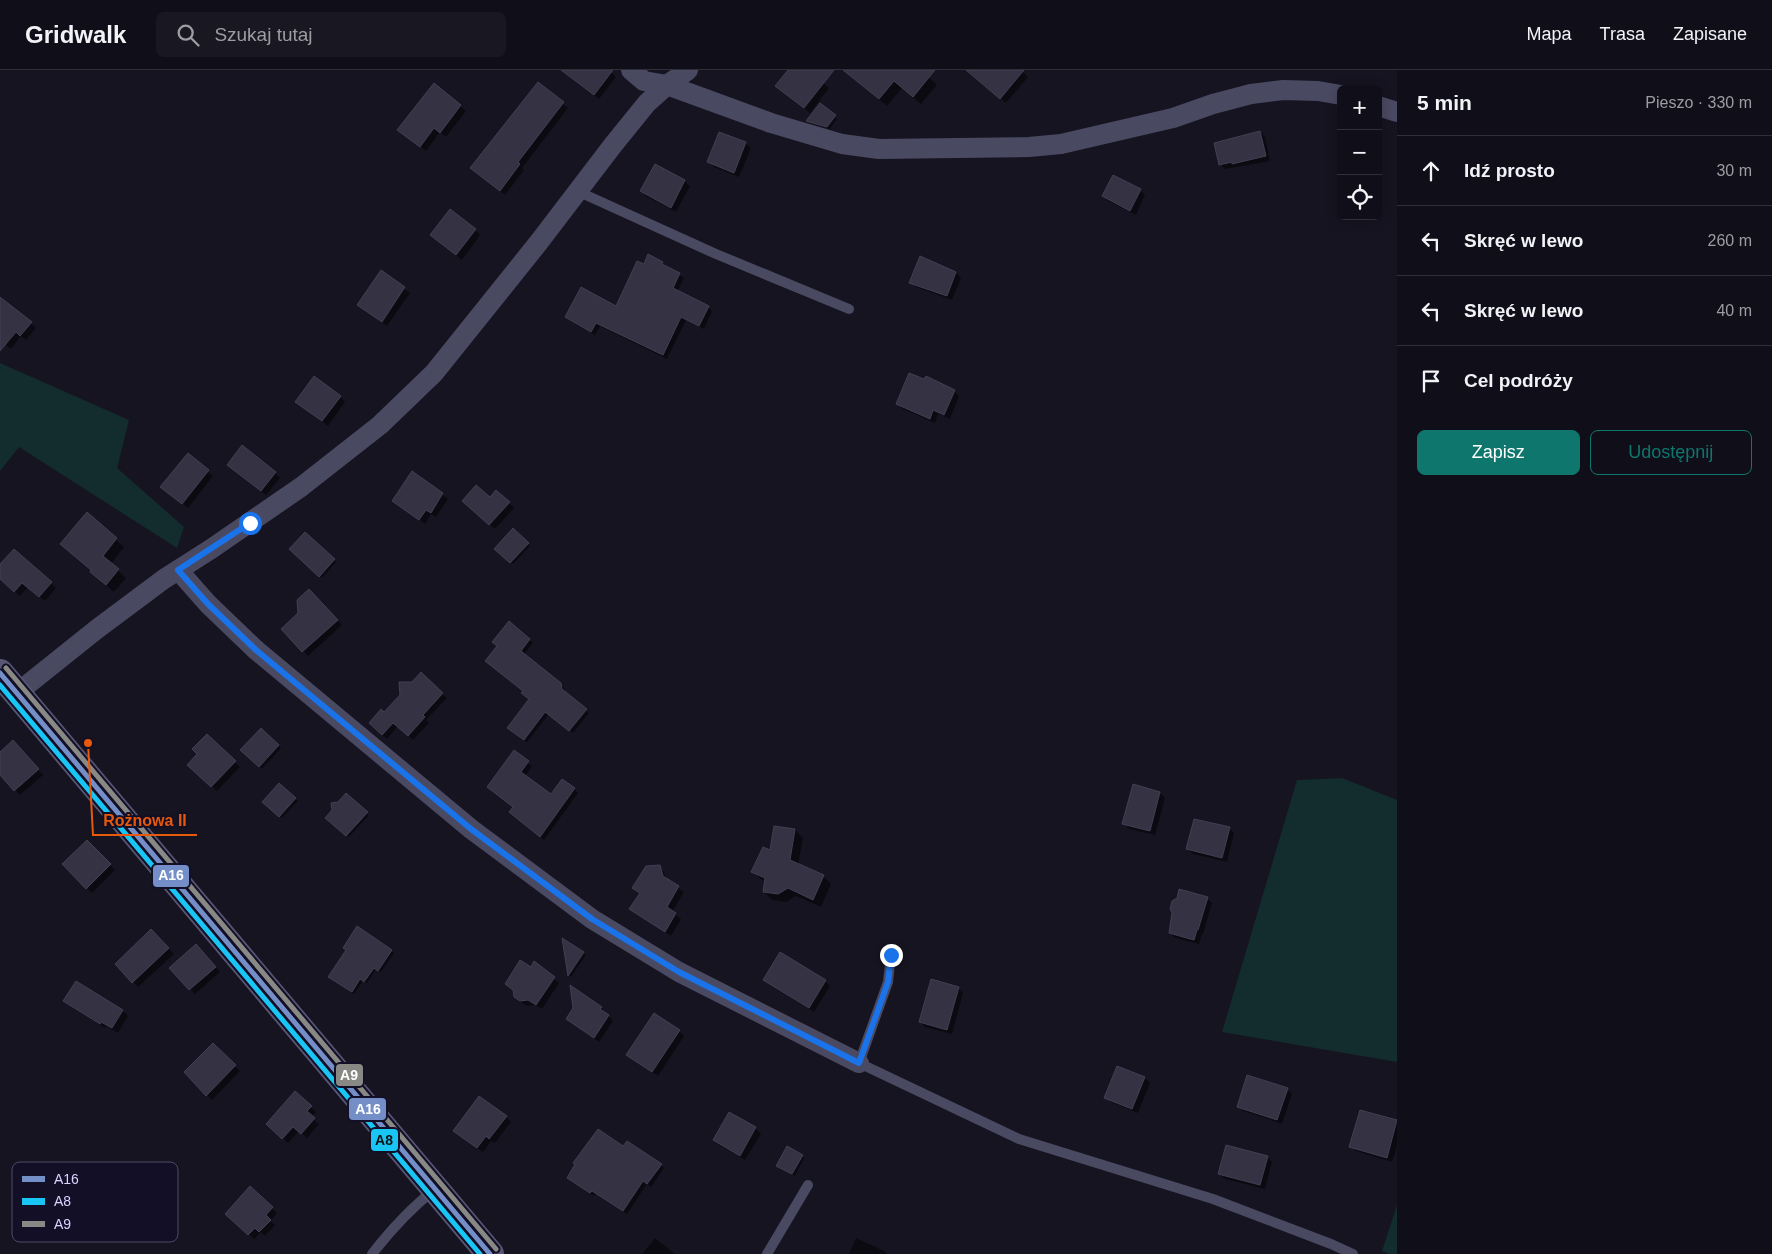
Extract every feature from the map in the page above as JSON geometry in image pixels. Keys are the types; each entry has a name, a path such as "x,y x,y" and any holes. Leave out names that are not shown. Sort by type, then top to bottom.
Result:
{"main road":[{"path":"8,683 490,1254"}],"street":[{"path":"631,70 644,81 667,85 771,123 842,144 879,149 1029,147 1061,144 1173,118 1250,94 1292,90 1337,94"},
{"path":"8,683 103,624 164,578 242,528 301,487 360,441 410,396 434,373 647,103 688,70"},
{"path":"1382,107 1397,112"},
{"path":"178,570 208,604 256,650 471,829 592,919 679,972 859,1063"}],"lane":[{"path":"577,191 716,254 849,309"},
{"path":"891,955 888,982 859,1063 1019,1139 1213,1199 1332,1244 1353,1254"},
{"path":"767,1254 808,1185"},
{"path":"372,1254 387,1235 423,1199 435,1190"}],"green space":[{"path":"0,363 129,420 117,468 184,527 177,548 19,447 0,471"},
{"path":"1342,778 1397,800 1397,1062 1222,1032 1297,780"},
{"path":"1397,1205 1397,1254 1389,1254 1382,1251"}],"building":[{"path":"561,70 613,70 594,95"},
{"path":"788,70 834,70 804,108 775,86"},
{"path":"843,70 935,70 913,97 894,81 879,99"},
{"path":"966,70 1024,70 1000,99"},
{"path":"538,82 564,102 518,162 520,164 500,191 470,168"},
{"path":"434,83 461,105 440,133 434,128 420,147 397,130"},
{"path":"820,103 836,115 827,127 806,121"},
{"path":"1260,131 1266,156 1219,165 1214,143"},
{"path":"719,132 746,142 734,173 707,162"},
{"path":"655,164 685,180 671,208 640,191"},
{"path":"1113,175 1141,189 1130,211 1102,196"},
{"path":"450,209 476,229 456,255 430,235"},
{"path":"648,254 680,273 673,288 709,306 699,326 681,317 663,355 596,323 591,332 565,317 581,287 616,306 637,261 644,264"},
{"path":"920,256 956,272 947,296 909,283"},
{"path":"381,270 405,287 382,322 357,305"},
{"path":"0,297 32,322 20,336 16,332 0,351"},
{"path":"909,373 924,379 926,376 955,390 944,415 933,410 930,419 896,404"},
{"path":"314,376 341,396 322,421 295,402"},
{"path":"242,445 276,472 261,491 227,465"},
{"path":"188,453 209,470 182,504 160,487"},
{"path":"412,471 443,493 431,513 426,510 419,520 392,501"},
{"path":"476,485 490,497 496,490 510,502 489,525 462,501"},
{"path":"87,512 117,538 103,556 119,569 106,585 60,544"},
{"path":"513,528 529,543 510,563 494,549"},
{"path":"305,532 335,559 319,577 289,549"},
{"path":"14,549 52,582 39,597 22,583 14,592 0,579 0,564"},
{"path":"309,589 338,620 302,652 281,629 298,613 297,600"},
{"path":"509,621 530,639 521,651 561,683 562,689 587,709 569,731 545,712 524,740 507,728 529,699 521,693 523,691 485,661 497,646 492,642"},
{"path":"421,672 443,693 423,715 425,717 408,736 393,723 382,735 369,723 381,709 384,712 400,695 399,682 412,682"},
{"path":"261,728 279,745 259,767 240,750"},
{"path":"207,734 236,761 211,787 187,765 197,754 192,749"},
{"path":"13,740 39,769 14,791 0,775 0,752"},
{"path":"514,750 529,761 521,772 551,794 562,779 575,788 540,837 509,812 513,807 487,787"},
{"path":"279,783 296,798 279,817 262,802"},
{"path":"1133,784 1160,792 1150,831 1122,824"},
{"path":"346,793 368,812 346,836 325,818 332,810 331,803 338,802"},
{"path":"1194,819 1230,827 1222,858 1186,849"},
{"path":"774,826 795,829 790,860 824,875 813,900 788,888 778,894 763,892 765,878 751,872 763,847 770,850"},
{"path":"87,840 111,864 86,889 62,864"},
{"path":"660,865 663,876 679,886 667,907 676,913 665,932 629,909 640,893 632,888 646,866"},
{"path":"1179,889 1208,897 1194,940 1169,933 1172,913 1170,909 1172,901 1177,898"},
{"path":"357,926 392,950 378,971 374,968 364,982 360,979 352,992 328,977 346,950 343,948"},
{"path":"151,929 169,948 132,983 115,964"},
{"path":"562,938 584,952 568,976"},
{"path":"196,944 216,967 189,990 169,968"},
{"path":"780,952 826,980 809,1008 763,980"},
{"path":"520,960 531,967 534,961 555,977 536,1005 528,1000 520,1001 514,997 513,990 505,984"},
{"path":"931,979 959,987 947,1030 919,1022"},
{"path":"76,981 123,1010 112,1028 101,1022 100,1024 63,1001"},
{"path":"570,985 602,1007 600,1009 609,1015 594,1038 566,1019 573,1008"},
{"path":"654,1013 680,1030 652,1072 626,1055"},
{"path":"213,1043 236,1065 206,1096 184,1072"},
{"path":"1117,1066 1145,1077 1132,1109 1104,1098"},
{"path":"1247,1075 1288,1088 1277,1120 1237,1107"},
{"path":"295,1091 312,1106 307,1111 315,1118 301,1134 293,1127 282,1139 266,1124"},
{"path":"479,1096 507,1116 489,1139 486,1136 477,1148 453,1131"},
{"path":"1360,1110 1397,1120 1387,1158 1349,1147"},
{"path":"729,1112 756,1127 740,1156 713,1140"},
{"path":"598,1129 623,1146 627,1141 662,1164 647,1184 643,1181 623,1211 567,1178 575,1164 573,1163"},
{"path":"1226,1145 1268,1156 1260,1185 1218,1174"},
{"path":"787,1146 803,1155 792,1174 776,1166"},
{"path":"250,1186 273,1207 266,1215 271,1220 259,1232 255,1228 248,1235 225,1214"}],"transit line":[{"name":"A9","path":"6,668 496,1249"},
{"name":"A16","path":"0,673 490,1254"},
{"name":"A8","path":"0,685 480,1254"}],"place":[{"name":"Rożnowa II","path":"88,743"}],"route":[{"path":"250,523 178,570 208,604 256,650 471,829 604,927 679,972 859,1063 888,982 891,955"}]}
